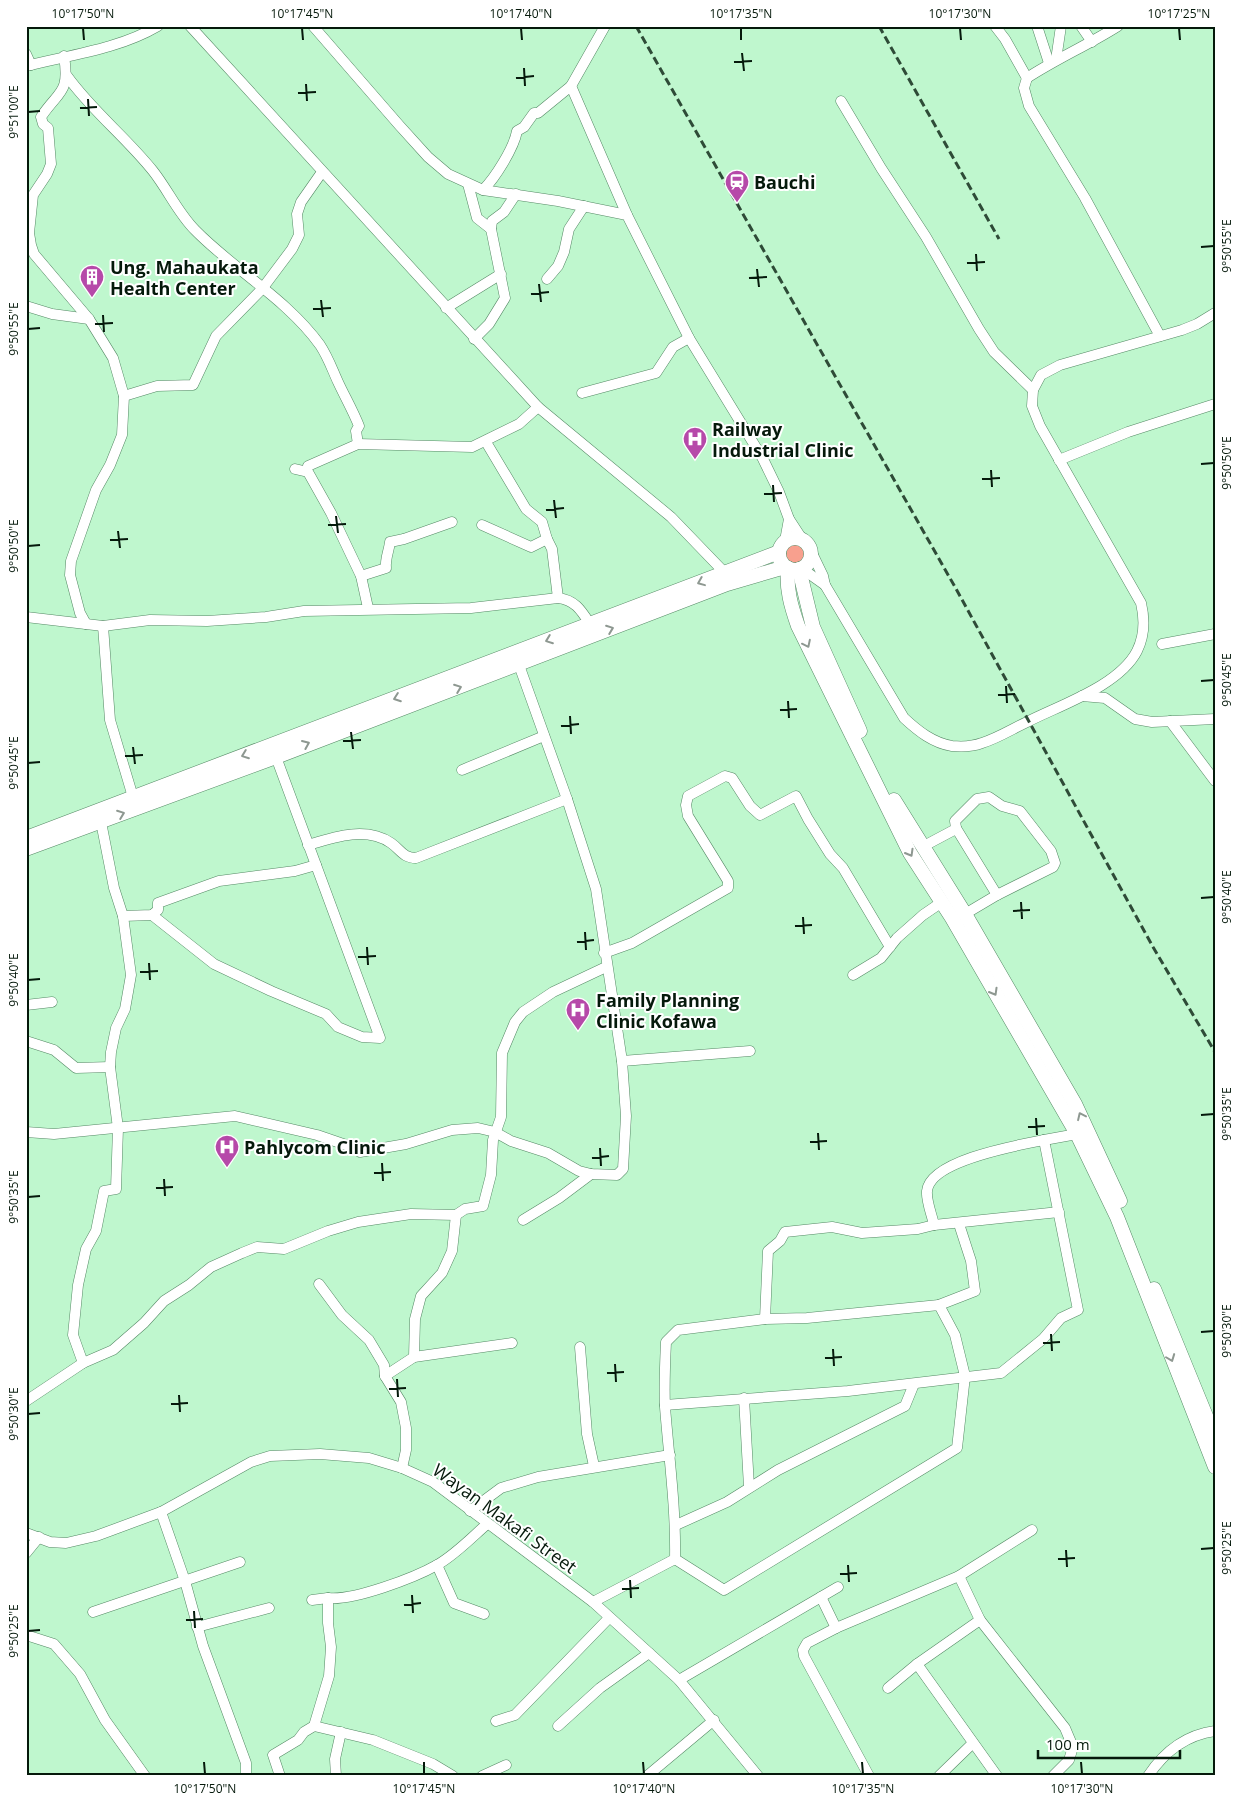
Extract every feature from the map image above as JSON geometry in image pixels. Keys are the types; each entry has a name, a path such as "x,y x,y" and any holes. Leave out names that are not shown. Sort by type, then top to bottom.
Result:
{"street":[{"path":"26,54 29,65 128,41 141,37 158,26"},
{"path":"190,26 538,407 671,517 724,572"},
{"path":"313,26 428,157 448,174 483,190 516,194 627,215"},
{"path":"483,190 493,180 515,139 517,131 524,127 534,113 538,113 571,86 605,26"},
{"path":"995,26 1005,38 1027,78"},
{"path":"1036,26 1053,61"},
{"path":"1053,61 1061,26"},
{"path":"1081,26 1092,42"},
{"path":"1118,26 1092,42 1053,61 1027,78 1024,88 1029,106 1085,198 1160,336"},
{"path":"64,56 67,76 63,92 42,117 43,124 48,128 51,164 47,174 33,195 29,245 34,254 89,318 113,358 124,396 122,435 110,465 96,490 71,560 70,574 80,613 86,624"},
{"path":"67,76 78,91 108,124 131,145 155,173 192,228 308,331 332,365 359,426 356,431 358,444"},
{"path":"571,86 627,215 688,338 763,459 790,519 824,576 825,585 904,718 920,733 936,741 953,746 981,744 1082,696 1122,670 1136,652 1143,636 1145,620 1141,603 1040,426 1032,406 1033,390 1041,375 1060,365 1197,324 1215,313"},
{"path":"841,101 926,237 978,329 994,352 1033,390"},
{"path":"124,396 157,386 193,385 216,336 262,289 292,249 299,235 297,214 301,202 322,172"},
{"path":"468,184 477,218 491,229"},
{"path":"474,339 489,324 504,298 491,229 492,221 504,212 516,194"},
{"path":"547,279 558,266 564,252 568,229 584,206"},
{"path":"446,308 500,274"},
{"path":"26,306 52,314 89,318"},
{"path":"582,393 609,387 642,375 656,373 670,355 673,347 688,338"},
{"path":"1060,460 1128,432 1215,404"},
{"path":"308,466 358,444 472,447 486,442 519,424 538,407"},
{"path":"486,442 526,509 542,522 552,549 558,598"},
{"path":"295,469 308,472 331,514 361,576 368,608"},
{"path":"790,519 780,560 825,585"},
{"path":"361,576 386,568 386,557 389,552 390,542 452,522"},
{"path":"482,525 531,547 547,539"},
{"path":"26,838 724,572 782,546 793,538 806,544"},
{"path":"26,848 276,757 727,584 808,563 806,544"},
{"path":"793,568 813,628 854,720 901,814 965,914 1075,1104 1088,1145 1215,1467"},
{"path":"793,568 787,584 789,599 798,626 910,853 942,902 1077,1134 1088,1145 1120,1202 1214,1436"},
{"path":"26,617 103,626 150,620 207,621 266,617 304,611 368,608 472,608 558,598 568,600 578,606 590,624"},
{"path":"103,626 110,720 133,797"},
{"path":"1162,644 1215,634"},
{"path":"26,1132 54,1134 235,1116 317,1135 352,1147 360,1152 390,1148 452,1130 478,1128 495,1132 511,1141 548,1153 579,1170 591,1174 617,1175 623,1169 626,1116 622,1061 606,967 596,889 567,799 518,665"},
{"path":"1082,696 1105,698 1135,719 1170,721 1215,719"},
{"path":"1170,721 1215,781"},
{"path":"462,770 544,736"},
{"path":"152,915 214,964 326,1014 338,1027 362,1037 380,1038 276,757"},
{"path":"604,953 632,943 728,888 728,881 688,816 686,805 688,796 725,776 732,778 750,806 760,814 796,796 808,819 830,854 843,868 890,947"},
{"path":"965,914 997,895 1053,867 1055,863 1051,851 1020,811 1002,806 989,797 976,799 955,821 956,828 997,895"},
{"path":"308,845 337,836 374,836 390,843 403,855 416,858 567,799"},
{"path":"83,1363 73,1335 78,1285 86,1249 96,1231 104,1191 116,1189 118,1128 110,1067 112,1044 125,1009 131,974 123,916 114,888 101,822"},
{"path":"922,847 935,842 956,828"},
{"path":"123,916 152,915 158,910 158,903 219,882 287,872 316,865"},
{"path":"853,975 881,958 923,915 942,902"},
{"path":"26,1401 83,1363 113,1350 144,1324 164,1301 189,1286 211,1267 242,1253 257,1247 284,1249 328,1231 358,1222 411,1214 456,1215 465,1209 482,1206 491,1175 493,1140 501,1117 502,1053 514,1022 523,1012 553,992 606,967"},
{"path":"26,1004 52,1002"},
{"path":"26,1041 54,1050 76,1068 110,1067"},
{"path":"622,1061 750,1051"},
{"path":"934,1225 927,1191 932,1178 988,1152 1077,1134"},
{"path":"665,1404 705,1403 744,1398 848,1391 1001,1373 1043,1339 1061,1318 1078,1310 1044,1140"},
{"path":"522,1220 559,1198 591,1174"},
{"path":"765,1319 768,1251 786,1232 832,1227 862,1233 918,1229 934,1225 959,1224 1059,1212"},
{"path":"414,1357 415,1319 421,1296 442,1273 452,1251 456,1215"},
{"path":"674,1560 676,1525 665,1404 666,1342 678,1330 765,1319 808,1318 939,1305 975,1290 971,1261 959,1224"},
{"path":"318,1284 342,1315 369,1340 384,1365 385,1376 401,1402 406,1428 406,1450 402,1468"},
{"path":"674,1560 724,1590 957,1448 965,1376 955,1335 939,1305"},
{"path":"385,1376 414,1357 512,1343"},
{"path":"580,1347 587,1434 594,1466"},
{"path":"676,1525 727,1502 749,1487 905,1406 914,1384"},
{"path":"744,1398 749,1487"},
{"name":"Wayan Makafi Street","path":"26,1533 50,1542 66,1543 96,1536 161,1512 251,1462 270,1456 320,1454 369,1458 402,1468 433,1482 593,1602 679,1680 714,1720 758,1776"},
{"path":"470,1511 501,1488 538,1477 594,1466 670,1455"},
{"path":"161,1512 185,1581 197,1627 246,1763 246,1776"},
{"path":"312,1600 337,1599 379,1589 437,1566 488,1524"},
{"path":"866,1775 804,1656 803,1650 807,1643 836,1628 959,1576 1032,1530"},
{"path":"26,1553 39,1537"},
{"path":"593,1602 674,1560"},
{"path":"93,1612 240,1562"},
{"path":"437,1566 454,1602 484,1614"},
{"path":"959,1576 980,1620 1065,1728 1073,1747 1069,1760 1053,1776"},
{"path":"679,1680 838,1587"},
{"path":"821,1596 836,1628"},
{"path":"280,1776 273,1755 298,1740 304,1732 314,1726 329,1676 331,1647 328,1623 328,1598"},
{"path":"197,1627 269,1608"},
{"path":"496,1721 515,1715 609,1618"},
{"path":"888,1688 917,1664 980,1620"},
{"path":"26,1635 54,1644 80,1674 105,1720 145,1776"},
{"path":"558,1726 600,1688 649,1652"},
{"path":"917,1664 972,1744 997,1776"},
{"path":"647,1776 714,1720"},
{"path":"314,1726 373,1740 433,1764 453,1776"},
{"path":"1148,1776 1174,1746 1203,1732 1215,1730"},
{"path":"336,1776 335,1759 341,1732"},
{"path":"939,1776 972,1744"},
{"path":"482,1776 506,1764"}],"shaded area":[{"path":"794,544 801,547 804,554 801,561 794,564 787,561 784,554 787,547"}],"railway":[{"path":"636,26 955,587 1153,947 1215,1052"},
{"path":"879,26 999,239"}],"place":[{"name":"Bauchi","path":"737,203"},
{"name":"Ung. Mahaukata Health Center","path":"92,298"},
{"name":"Railway Industrial Clinic","path":"695,460"},
{"name":"Family Planning Clinic Kofawa","path":"578,1031"},
{"name":"Pahlycom Clinic","path":"227,1168"}]}
